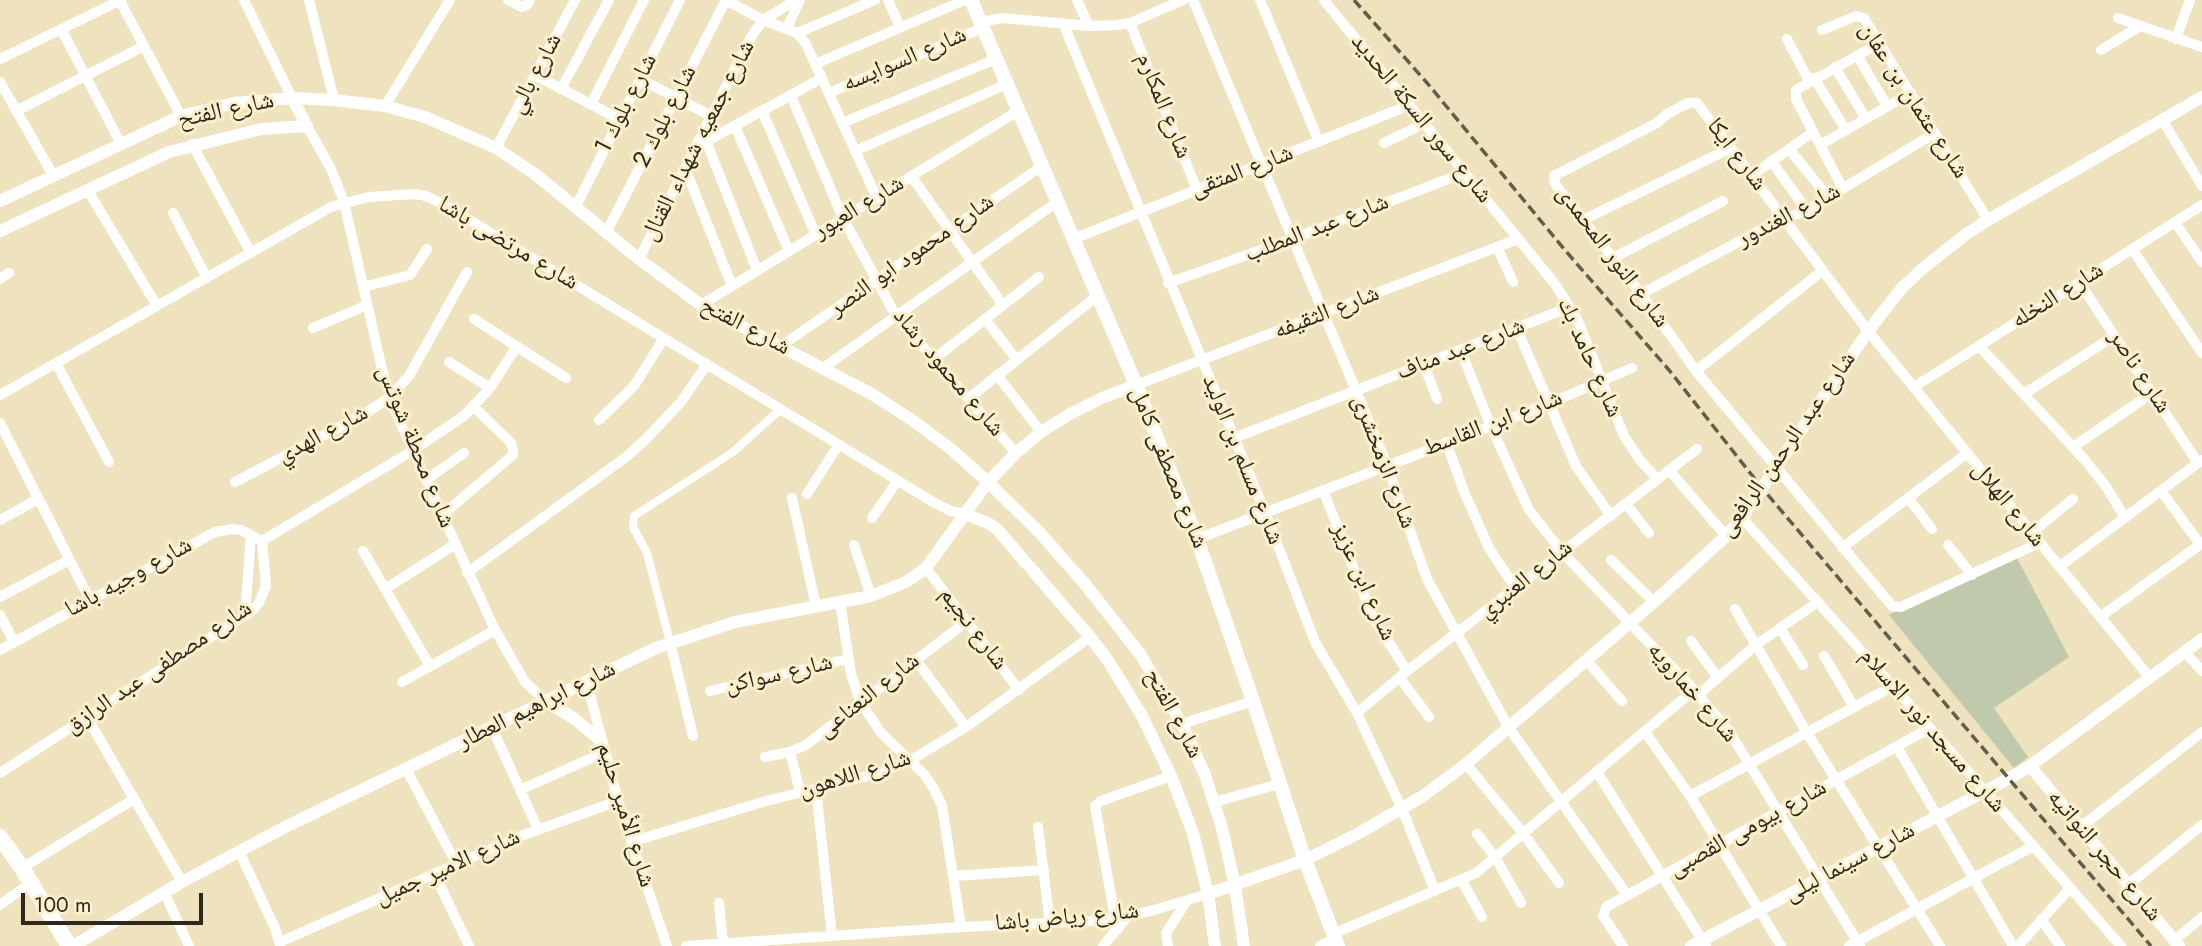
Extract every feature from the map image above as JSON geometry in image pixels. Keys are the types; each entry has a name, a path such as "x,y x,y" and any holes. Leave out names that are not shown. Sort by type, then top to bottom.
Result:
{"main road":[{"name":"شارع مصطفى كامل","path":"971,0 1136,385 1197,539 1305,860 1335,939"},
{"path":"0,837 71,946"},
{"path":"0,855 56,946"}],"street":[{"path":"0,59 120,0 181,116"},
{"path":"244,0 292,98"},
{"path":"309,0 334,100"},
{"path":"385,106 450,0"},
{"path":"508,0 522,7 530,0"},
{"name":"شارع بالي","path":"496,148 575,0"},
{"path":"561,89 609,0"},
{"path":"591,104 645,0"},
{"name":"شارع بلوك 1","path":"575,208 680,0"},
{"path":"726,0 763,20 792,31 806,44 877,198"},
{"name":"شارع بلوك 2","path":"606,233 726,0"},
{"path":"792,31 798,0"},
{"name":"شارع جمعيه شهداء القنال","path":"639,259 751,37 763,20 798,0"},
{"path":"792,31 874,0"},
{"path":"888,0 900,27"},
{"path":"815,64 965,0"},
{"path":"1077,0 1088,26"},
{"name":"شارع السوايسه","path":"828,93 981,25 1003,18 1088,26 1130,23 1182,0"},
{"name":"شارع الزمخشرى","path":"1193,0 1387,465 1427,579 1509,728 1627,895"},
{"path":"1260,0 1319,142"},
{"name":"شارع سور السكة الحديد","path":"1324,0 1518,239"},
{"path":"2176,39 2190,0"},
{"name":"شارع عثمان بن عفان","path":"1822,30 1856,16 1864,18 1988,220"},
{"path":"2118,18 2202,47"},
{"name":"شارع مسلم بن الوليد","path":"1063,23 1168,283 1265,512 1315,642 1357,713 1402,809 1435,891"},
{"name":"شارع المكارم","path":"1130,23 1197,190"},
{"path":"2101,50 2140,26"},
{"path":"61,29 121,144"},
{"path":"1787,38 1846,130"},
{"path":"1843,189 1813,132 1796,90 1880,43"},
{"path":"16,111 144,46"},
{"path":"1857,55 1887,106"},
{"path":"842,123 996,59"},
{"path":"1835,67 1866,119"},
{"path":"535,75 620,119"},
{"path":"695,148 822,78"},
{"path":"640,79 711,116"},
{"path":"0,82 53,175"},
{"path":"855,151 1007,84"},
{"path":"1820,145 1911,93"},
{"name":"شارع محمود رشاد","path":"790,96 843,218 896,316 1016,453"},
{"name":"شارع عبد الرحمن الرافعى","path":"1235,886 1305,860 1402,809 1466,764 1654,603 1727,536 1742,518 1867,331 1902,288 1922,269 1988,220 2202,97"},
{"name":"شارع الفتح","path":"0,201 181,116 235,103 292,98 385,106 425,117 496,148 535,174 606,233 701,305 870,393 912,420 951,449 1040,533 1092,592 1140,654 1198,758 1214,802 1235,886 1244,946"},
{"name":"شارع محطة شوتس","path":"292,98 331,169 344,202 390,397 412,451 495,630 525,682 547,702"},
{"name":"شارع النور المحمدى","path":"1700,106 1697,103 1688,103 1667,114 1657,123 1558,172 1553,180 1555,184 1641,294 1696,371 1890,604 1896,608 1972,575"},
{"name":"شارع المتقى","path":"1073,239 1410,105"},
{"name":"شارع ايكا","path":"1700,106 1867,331"},
{"path":"762,111 816,235"},
{"name":"شارع العبور","path":"701,305 1018,111"},
{"path":"2163,121 2202,186"},
{"path":"1384,143 1425,123"},
{"name":"شارع الفتح","path":"0,232 148,161 192,144 261,129 307,126"},
{"path":"735,126 789,251"},
{"path":"1751,176 1813,132"},
{"name":"شارع الغندور","path":"1641,294 1783,218 1807,211 1935,133"},
{"path":"706,141 757,271"},
{"path":"192,144 251,253"},
{"path":"1583,220 1731,148"},
{"path":"1789,149 1828,197"},
{"path":"1771,161 1807,211"},
{"name":"شارع محمود ابو النصر","path":"781,346 1042,166"},
{"path":"685,168 732,286"},
{"name":"شارع عبد المطلب","path":"1168,283 1464,173"},
{"path":"911,176 1003,305"},
{"path":"87,189 157,306"},
{"name":"شارع مرتضى باشا","path":"0,395 344,202 415,194 436,200 942,507 965,514"},
{"path":"1613,258 1723,201"},
{"path":"823,368 1057,202"},
{"name":"شارع النخله","path":"1914,387 2202,205"},
{"path":"173,213 207,278"},
{"path":"2175,222 2202,262"},
{"name":"شارع الثقيفه","path":"1136,385 1518,239"},
{"name":"شارع حامد بك","path":"1518,239 1556,284 1570,307 1625,436 1657,480"},
{"path":"1497,247 1513,282"},
{"path":"363,287 410,275 427,249"},
{"path":"2132,249 2202,353"},
{"path":"1696,371 1822,271"},
{"name":"شارع الهدي","path":"235,482 366,413 390,397 413,369 467,272"},
{"path":"934,359 1039,277"},
{"name":"شارع ناصر","path":"2079,282 2200,461"},
{"path":"968,398 1097,296"},
{"path":"313,328 367,305"},
{"name":"شارع عبد مناف","path":"1234,438 1570,307"},
{"path":"474,319 566,377"},
{"path":"985,319 1017,360"},
{"path":"1517,329 1576,466 1611,516"},
{"name":"شارع الهلال","path":"1867,331 2150,678"},
{"path":"2024,394 2114,335"},
{"path":"599,420 634,386 664,338"},
{"path":"262,541 412,451 474,407 490,388 517,346"},
{"path":"1979,346 2096,473 2125,518"},
{"name":"شارع خمارويه","path":"1461,351 1490,424 1530,510 1562,552 1729,731 1855,945"},
{"path":"449,362 490,388"},
{"path":"56,363 109,462"},
{"path":"467,573 636,448 681,402 707,364"},
{"path":"1424,365 1437,399"},
{"name":"شارع ابن القاسط","path":"1197,539 1490,424 1548,404 1632,368"},
{"path":"998,375 1041,432"},
{"name":"شارع ابراهيم العطار","path":"71,946 239,851 670,642 735,622 871,596 906,582 926,568 988,482 1016,453 1041,432 1102,398 1136,385"},
{"path":"2073,447 2152,393"},
{"path":"442,516 513,454 511,443 474,407"},
{"path":"693,736 647,553 633,527 634,516 733,452 781,408"},
{"path":"0,423 90,600"},
{"path":"1446,442 1485,538 1516,589"},
{"path":"807,495 839,444"},
{"name":"شارع العنبري","path":"1357,713 1697,449"},
{"path":"426,480 464,453"},
{"path":"1842,548 1966,454"},
{"path":"2059,567 2200,461"},
{"path":"1670,470 1727,536"},
{"path":"872,518 898,480"},
{"name":"شارع ابن عزيز","path":"1323,490 1374,618 1429,717"},
{"path":"2100,617 2201,543 2161,491"},
{"path":"792,498 816,606"},
{"path":"1908,498 1932,529"},
{"path":"0,520 38,499"},
{"path":"2031,533 2073,499"},
{"path":"1626,504 1649,533"},
{"name":"شارع الفتح","path":"965,514 997,529 1090,637 1126,688 1171,776 1193,833 1208,894 1215,946"},
{"name":"شارع مسجد نور الاسلام","path":"1742,518 2121,946"},
{"name":"شارع وجيه باشا","path":"0,650 215,531 233,528 262,541"},
{"path":"245,616 251,535"},
{"name":"شارع مصطفى عبد الرازق","path":"0,773 245,616 259,603 265,586 262,541"},
{"path":"1948,545 1972,575 2039,542"},
{"path":"385,589 454,545"},
{"path":"854,545 871,596"},
{"path":"363,551 430,666"},
{"path":"0,597 69,560"},
{"path":"1611,560 1654,603"},
{"name":"شارع نجيم","path":"926,568 1019,690"},
{"path":"840,602 848,659 860,701 881,733 911,760 929,781 942,806 961,927"},
{"path":"1320,946 1476,873 1645,732 1718,678 1757,644 1818,602"},
{"path":"1735,609 1807,733 1940,946"},
{"path":"0,615 14,642"},
{"name":"شارع النعناعى","path":"765,757 790,752 813,740 860,701 967,621"},
{"path":"1780,628 1803,665"},
{"path":"402,682 495,630"},
{"name":"شارع اللاهون","path":"631,842 800,792 880,773 911,760 966,727 1090,637"},
{"name":"شارع سينما ليلى","path":"1700,944 2030,766 2202,639"},
{"path":"1691,641 1718,678"},
{"path":"2185,652 2202,671"},
{"path":"1824,656 1854,707"},
{"name":"شارع سواكن","path":"710,691 848,659"},
{"path":"915,659 966,727"},
{"path":"1587,661 1622,701"},
{"name":"شارع الأمير حليم","path":"587,683 618,801 667,946"},
{"path":"1690,796 1892,685"},
{"path":"1181,724 1253,701"},
{"path":"520,790 603,747 575,719 547,702"},
{"path":"87,717 182,882"},
{"path":"492,728 538,829"},
{"name":"شارع بيومى القصبى","path":"1623,946 1603,913 1606,906 1930,729"},
{"path":"1645,732 1690,796 1781,946"},
{"path":"2081,827 2202,732"},
{"path":"1897,747 2015,946 2070,888"},
{"path":"790,752 800,792"},
{"path":"1466,764 1523,833 1559,883"},
{"name":"شارع حجر النواتيه","path":"2030,766 2177,943"},
{"path":"406,769 456,863"},
{"path":"1597,772 1662,876 1700,944"},
{"path":"1115,918 1096,806 1101,801 1171,776"},
{"path":"1214,802 1279,784"},
{"path":"816,789 832,936"},
{"path":"22,868 134,799"},
{"name":"شارع الامير جميل","path":"280,944 456,863 538,829 618,801"},
{"path":"2128,885 2202,825"},
{"path":"1038,827 1050,924"},
{"path":"1477,834 1495,857 1521,903"},
{"path":"1855,945 2033,846"},
{"path":"239,851 280,944"},
{"path":"954,876 1044,870"},
{"path":"434,873 469,946"},
{"path":"1462,881 1482,918"},
{"name":"شارع رياض باشا","path":"686,946 1115,918 1235,886"},
{"path":"0,905 22,889"},
{"path":"164,892 189,946"},
{"path":"1168,946 1166,933 1186,901"},
{"path":"719,903 723,943"},
{"path":"1103,946 1128,916"},
{"path":"2177,943 2202,917"},
{"path":"2041,919 2060,946"}],"green space":[{"path":"2015,554 2069,657 1994,708 2028,757 2014,768 1889,615"}],"railway":[{"path":"1354,0 1669,370 1762,488 2151,946"}]}
